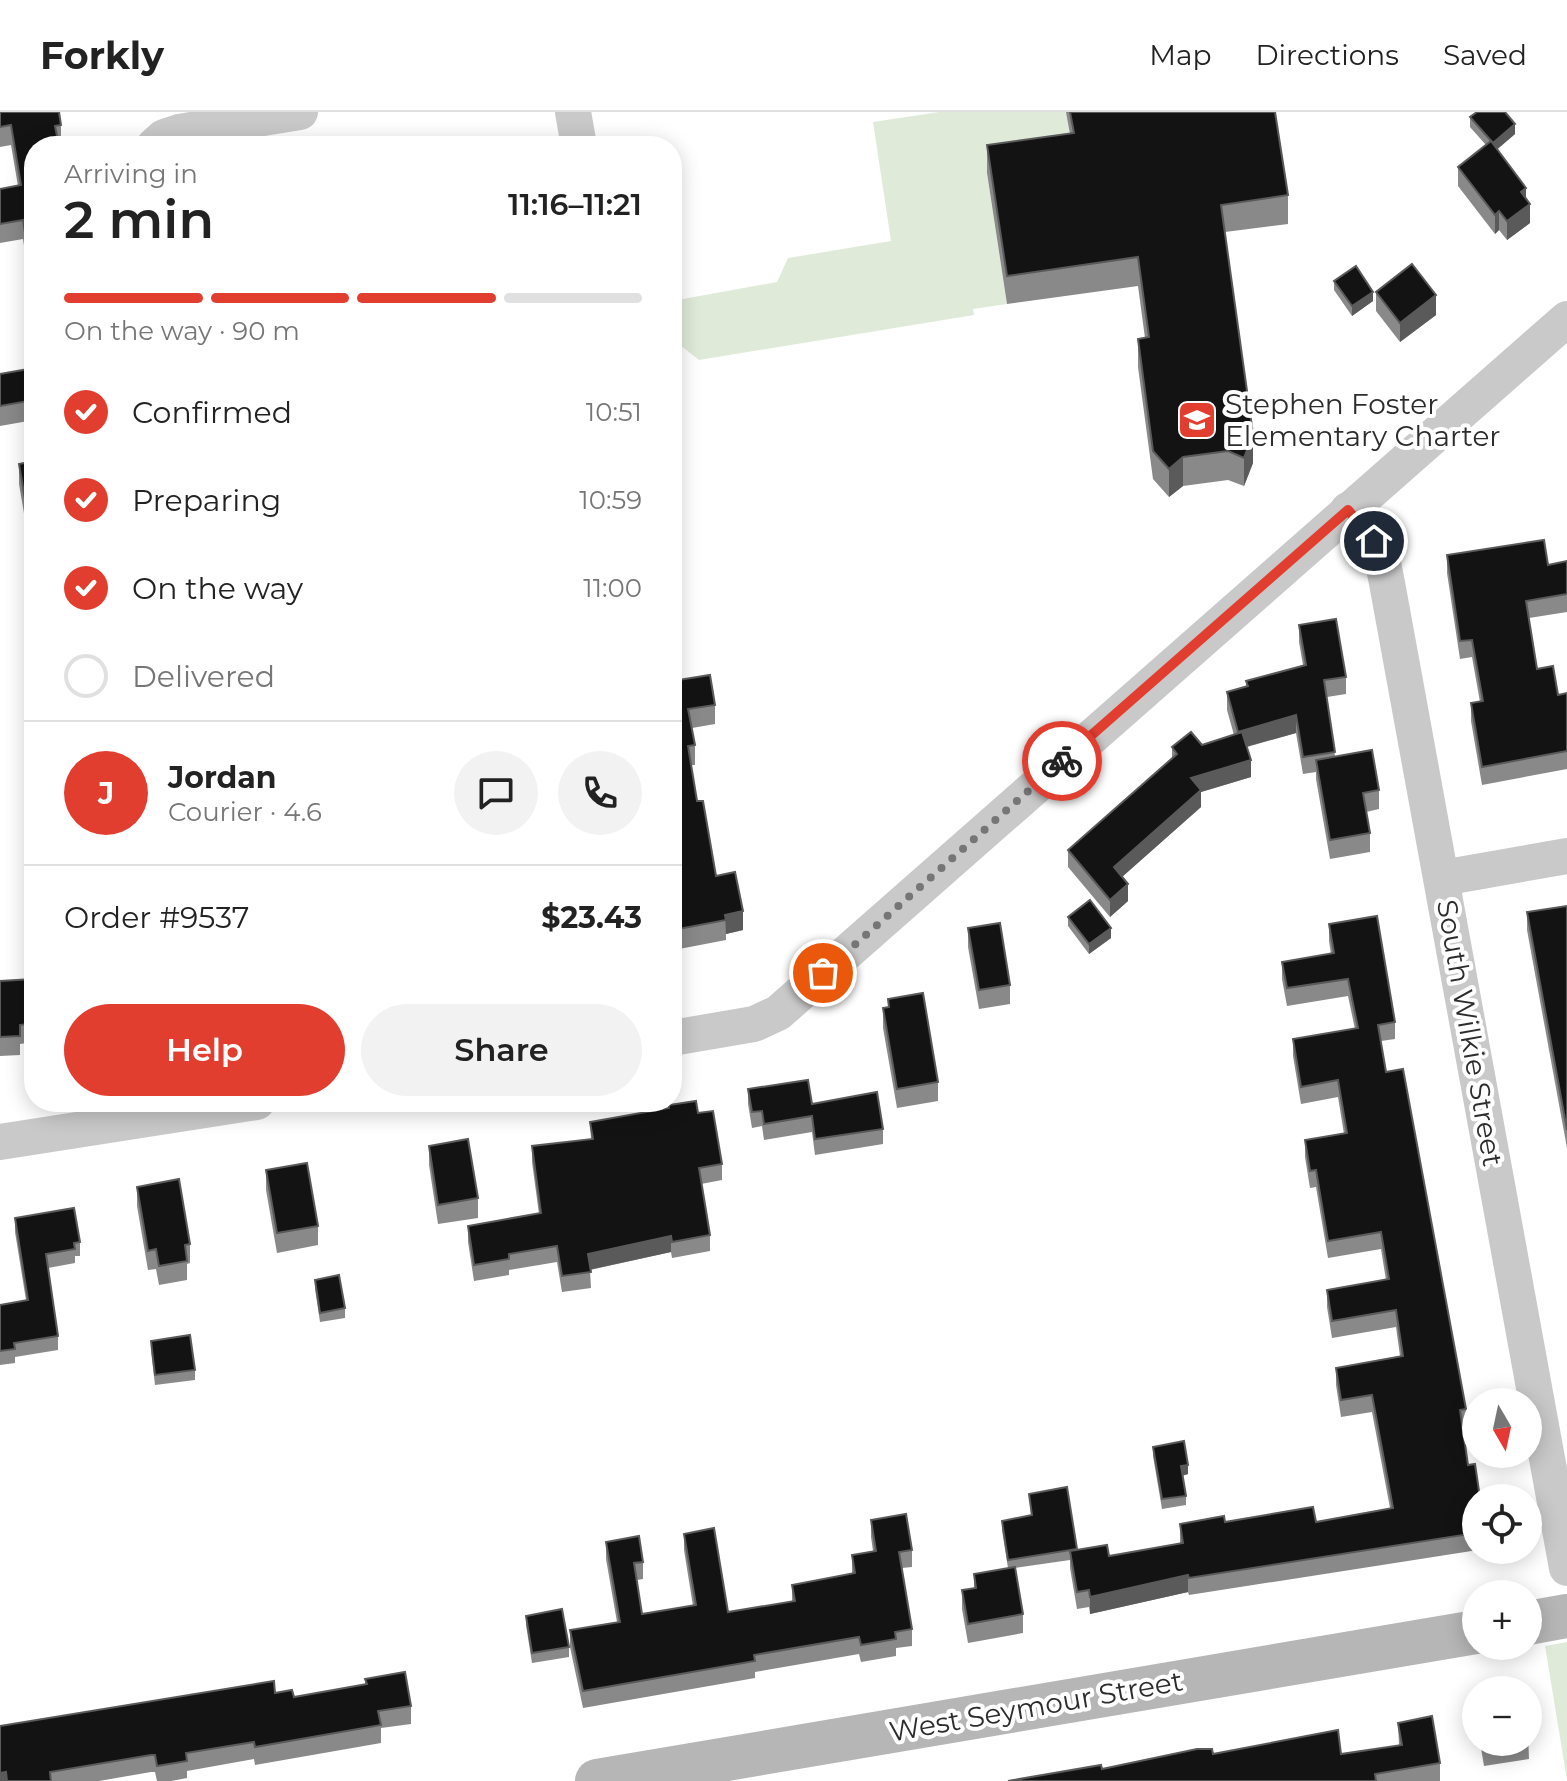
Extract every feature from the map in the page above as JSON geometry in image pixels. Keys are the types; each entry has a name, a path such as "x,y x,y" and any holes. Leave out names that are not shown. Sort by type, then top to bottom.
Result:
{"street":[{"path":"167,136 300,112"},
{"path":"573,112 577,136"},
{"path":"682,1036 754,1024 778,1013 1567,319"},
{"name":"South Wilkie Street","path":"1348,510 1380,548 1567,1568"},
{"path":"1442,878 1567,856"},
{"path":"0,1142 193,1112"},
{"path":"1542,1620 1567,1616"},
{"name":"West Seymour Street","path":"597,1781 1462,1634"}],"green space":[{"path":"939,112 1067,112 1074,161 987,174 1007,304 973,309 974,315 699,360 682,347 682,299 777,282 788,258 891,241 873,122"},
{"path":"1567,1642 1567,1780 1545,1646"}],"building":[{"path":"0,112 59,112 61,125 55,126 57,136 24,136 24,226 23,220 0,224 0,189 21,185 11,125 0,127"},
{"path":"1070,112 1275,112 1288,195 1221,205 1253,434 1244,458 1228,451 1183,457 1169,469 1153,451 1138,339 1149,337 1138,257 1007,276 987,145 1074,133"},
{"path":"1477,112 1505,112 1515,124 1493,143 1470,117"},
{"path":"1491,141 1526,188 1521,192 1530,204 1507,221 1499,211 1495,215 1458,167"},
{"path":"1412,264 1436,295 1400,323 1376,292"},
{"path":"1356,266 1373,292 1352,306 1334,281"},
{"path":"24,370 24,402 0,406 0,374"},
{"path":"24,463 24,493 19,464"},
{"path":"1544,540 1548,565 1567,561 1567,594 1526,601 1537,669 1553,666 1558,695 1567,693 1567,751 1482,767 1471,703 1483,701 1472,640 1460,641 1447,555"},
{"path":"1336,619 1346,677 1324,680 1335,752 1303,757 1296,715 1238,732 1227,692 1248,686 1246,681 1306,665 1299,625"},
{"path":"710,675 715,705 688,709 695,745 688,746 697,801 703,801 716,876 735,872 743,911 725,915 726,920 682,928 682,679"},
{"path":"1191,732 1202,745 1242,732 1251,760 1191,778 1201,790 1114,867 1128,884 1110,900 1068,850 1177,754 1172,747"},
{"path":"1372,750 1379,790 1363,793 1370,833 1330,840 1316,760"},
{"path":"1090,900 1111,928 1089,944 1068,917"},
{"path":"1567,906 1567,1130 1527,912"},
{"path":"1377,916 1395,1022 1378,1025 1386,1072 1403,1069 1462,1388 1462,1468 1476,1468 1478,1484 1462,1484 1462,1535 1189,1578 1188,1575 1090,1597 1089,1590 1077,1592 1070,1551 1107,1545 1109,1556 1183,1543 1180,1524 1224,1516 1225,1522 1313,1507 1316,1522 1393,1508 1372,1395 1341,1400 1336,1368 1403,1356 1396,1310 1332,1321 1327,1290 1389,1279 1381,1232 1328,1241 1316,1170 1310,1171 1305,1140 1347,1133 1338,1080 1301,1087 1293,1039 1358,1028 1348,979 1287,988 1282,962 1334,953 1329,924"},
{"path":"1000,923 1010,985 979,990 968,928"},
{"path":"24,980 24,1024 20,1025 20,1036 0,1037 0,981"},
{"path":"923,993 938,1082 897,1089 883,1008 889,1007 888,999"},
{"path":"808,1080 812,1104 877,1092 883,1129 815,1139 812,1116 764,1124 762,1111 752,1112 748,1089"},
{"path":"696,1101 698,1113 713,1111 722,1164 699,1168 710,1235 672,1242 671,1236 588,1254 591,1272 562,1276 557,1246 509,1254 509,1259 474,1265 468,1226 541,1213 532,1146 593,1139 590,1122 646,1112 682,1112 682,1103"},
{"path":"468,1139 478,1198 438,1205 429,1146"},
{"path":"307,1163 318,1226 277,1233 266,1170"},
{"path":"179,1179 190,1244 185,1245 187,1261 159,1266 156,1249 148,1251 137,1187"},
{"path":"74,1208 80,1242 74,1243 75,1249 46,1254 58,1336 14,1343 15,1349 0,1351 0,1305 28,1300 15,1218"},
{"path":"339,1275 345,1308 320,1313 315,1280"},
{"path":"190,1335 195,1370 155,1375 151,1341"},
{"path":"1184,1441 1188,1465 1181,1466 1186,1496 1162,1499 1153,1447"},
{"path":"1067,1487 1077,1549 1008,1560 1002,1521 1032,1515 1029,1494"},
{"path":"906,1514 912,1550 899,1552 912,1629 895,1632 896,1639 861,1645 859,1637 754,1655 755,1661 583,1691 570,1630 620,1622 606,1542 639,1536 643,1562 634,1563 642,1614 696,1605 684,1534 714,1528 728,1612 795,1601 792,1585 855,1573 852,1555 876,1551 871,1520"},
{"path":"1015,1567 1023,1614 968,1624 962,1590 976,1588 974,1574"},
{"path":"562,1609 569,1647 532,1653 526,1616"},
{"path":"405,1672 411,1706 378,1711 381,1725 255,1747 254,1742 186,1753 187,1761 157,1766 155,1755 151,1755 50,1772 51,1781 7,1781 6,1772 0,1773 0,1726 274,1681 275,1693 292,1690 294,1697 367,1684 365,1679"},
{"path":"1432,1716 1440,1763 1375,1774 1376,1781 1008,1781 1101,1765 1102,1769 1197,1749 1212,1749 1213,1754 1338,1730 1341,1754 1402,1745 1398,1723"}],"way so far":[{"path":"823,973 1062,761"}],"place":[{"name":"Stephen Foster Elementary Charter","path":"1197,420"}],"route":[{"path":"1062,761 1348,510 1374,541"}]}
